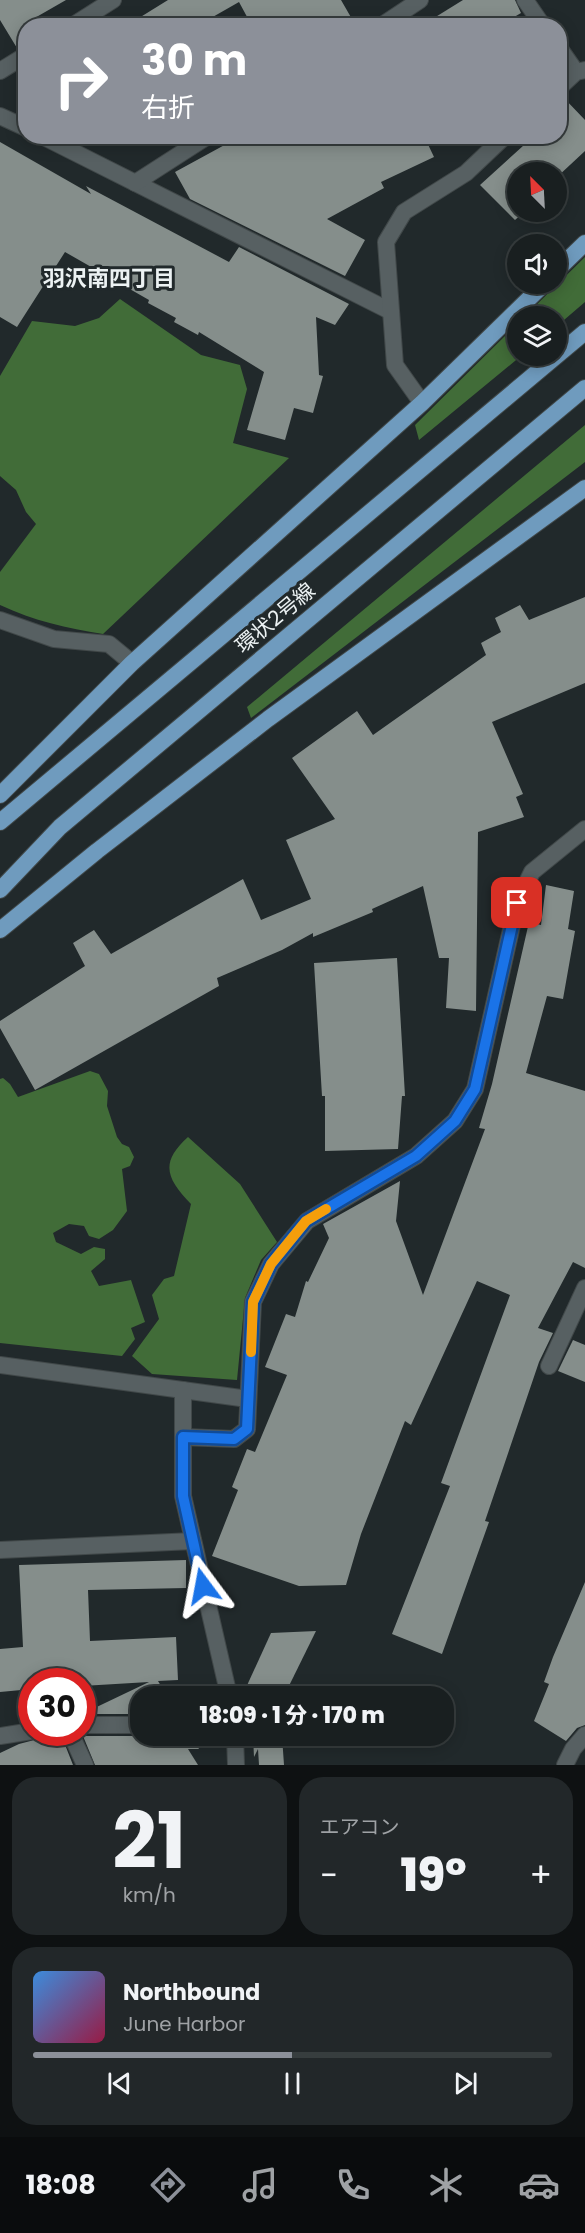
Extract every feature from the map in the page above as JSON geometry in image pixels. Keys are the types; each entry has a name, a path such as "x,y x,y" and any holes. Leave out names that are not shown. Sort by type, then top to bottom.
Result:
{"main road":[{"path":"567,260 585,243"},
{"path":"0,795 132,663 422,403 534,294"},
{"name":"環状2号線","path":"0,822 585,332"},
{"name":"環状2号線","path":"0,890 60,827 585,388"},
{"path":"0,930 97,851 268,719 585,488"}],"street":[{"path":"85,18 113,0"},
{"path":"393,18 420,0"},
{"path":"525,0 537,18"},
{"path":"567,57 580,71 567,81"},
{"path":"0,71 18,60"},
{"path":"0,116 18,124"},
{"path":"58,144 390,311"},
{"path":"135,183 196,144"},
{"path":"422,403 395,365 386,242 404,212 466,172 496,144"},
{"path":"2,625 54,639 109,644 132,663"},
{"path":"183,1437 234,1439 247,1429 253,1302 271,1264 306,1221 416,1156 455,1121 475,1089 517,903 532,872 585,829"},
{"path":"549,1366 580,1314 585,1288"},
{"path":"0,1365 248,1399"},
{"path":"183,1390 183,1496 226,1686"},
{"path":"0,1550 193,1541"},
{"path":"96,1725 130,1725"},
{"path":"0,1736 18,1733"},
{"path":"565,1765 573,1749 585,1735"},
{"path":"76,1746 85,1765"},
{"path":"235,1746 236,1765"}],"green space":[{"path":"585,257 585,302 567,317 567,306 535,306 547,294 567,294 567,275"},
{"path":"120,299 201,355 240,365 247,389 233,443 289,458 103,634 51,623 0,605 0,572 36,524 26,512 16,490 0,476 0,376 32,321 75,326 99,318"},
{"path":"507,334 507,366 509,366 419,440 415,425"},
{"path":"585,425 585,462 251,718 247,707"},
{"path":"90,1071 99,1074 108,1091 107,1106 117,1137 122,1144 129,1147 134,1157 130,1166 122,1169 127,1211 113,1230 99,1239 89,1236 84,1226 69,1224 53,1233 56,1242 81,1254 94,1247 105,1249 105,1259 91,1271 99,1286 131,1280 145,1322 131,1328 135,1339 122,1356 0,1343 0,1079 3,1078 10,1084 18,1097"},
{"path":"188,1137 240,1184 277,1242 261,1260 245,1298 237,1380 152,1374 132,1356 159,1319 152,1295 164,1279 174,1276 191,1204 176,1187 170,1171 170,1163 179,1146"}],"building":[{"path":"0,0 66,0 35,18 18,18 17,48 0,20"},
{"path":"168,0 341,0 351,18 248,18 239,2 211,18 139,18"},
{"path":"463,0 515,0 521,13 513,18 434,18"},
{"path":"567,101 585,120 585,151 567,168 567,162 507,162 507,212 480,185 525,144 567,144"},
{"path":"0,142 91,194 86,186 229,262 239,247 349,304 335,325 316,317 319,375 323,376 313,413 294,408 285,440 247,430 264,372 199,332 198,335 174,322 176,318 148,303 149,300 65,252 17,327 0,317"},
{"path":"226,144 428,144 434,157 381,182 384,188 327,219 365,240 345,276 190,199 175,172"},
{"path":"585,597 585,683 492,722 523,794 516,797 524,817 478,832 476,1011 446,1008 449,958 439,958 423,886 372,909 373,912 313,937 313,933 282,950 217,978 219,986 35,1090 0,1028 0,1021 85,966 73,943 94,930 111,954 243,879 261,920 311,899 286,840 335,819 292,758 357,711 373,735 486,655 481,643 501,632 495,618 520,605 529,620"},
{"path":"546,885 574,891 568,929 575,931 563,999 547,996 526,1073 585,1091 585,1268 573,1262 538,1328 553,1333 539,1362 485,1521 489,1522 442,1654 392,1634 450,1486 441,1483 510,1295 477,1281 411,1425 405,1421 361,1534 346,1585 299,1586 212,1556 238,1490 232,1487 247,1449 255,1452 287,1375 265,1367 286,1314 295,1317 306,1281 308,1282 329,1238 323,1224 400,1181 396,1221 423,1295 485,1129 479,1128 492,1084 529,922 541,925"},
{"path":"397,958 405,1096 402,1096 398,1149 325,1151 325,1096 322,1096 314,963"},
{"path":"573,1340 585,1345 585,1382 558,1371"},
{"path":"186,1560 186,1588 88,1590 90,1641 176,1637 178,1680 158,1681 161,1686 141,1686 149,1682 96,1685 96,1668 18,1668 18,1690 0,1692 0,1649 23,1647 19,1565"},
{"path":"585,1582 585,1725 577,1728 566,1741 534,1721 549,1684 544,1682 553,1657"},
{"path":"316,1631 289,1686 247,1686 271,1633"},
{"path":"130,1691 130,1714 96,1714 96,1707"},
{"path":"96,1736 130,1736 130,1746 197,1746 199,1749 188,1749 198,1765 95,1765 87,1746 96,1746"},
{"path":"18,1744 66,1746 73,1765 0,1765 0,1753"},
{"path":"253,1746 283,1746 284,1765 259,1765 258,1749 254,1757"}],"slow traffic":[{"path":"251,1352 253,1302 271,1264 306,1221 326,1209"}],"district":[{"name":"羽沢南四丁目","path":"109,278"}],"route":[{"path":"203,1586 183,1496 183,1437 234,1439 247,1429 253,1302 271,1264 306,1221 416,1156 455,1121 475,1089 517,903"}]}
